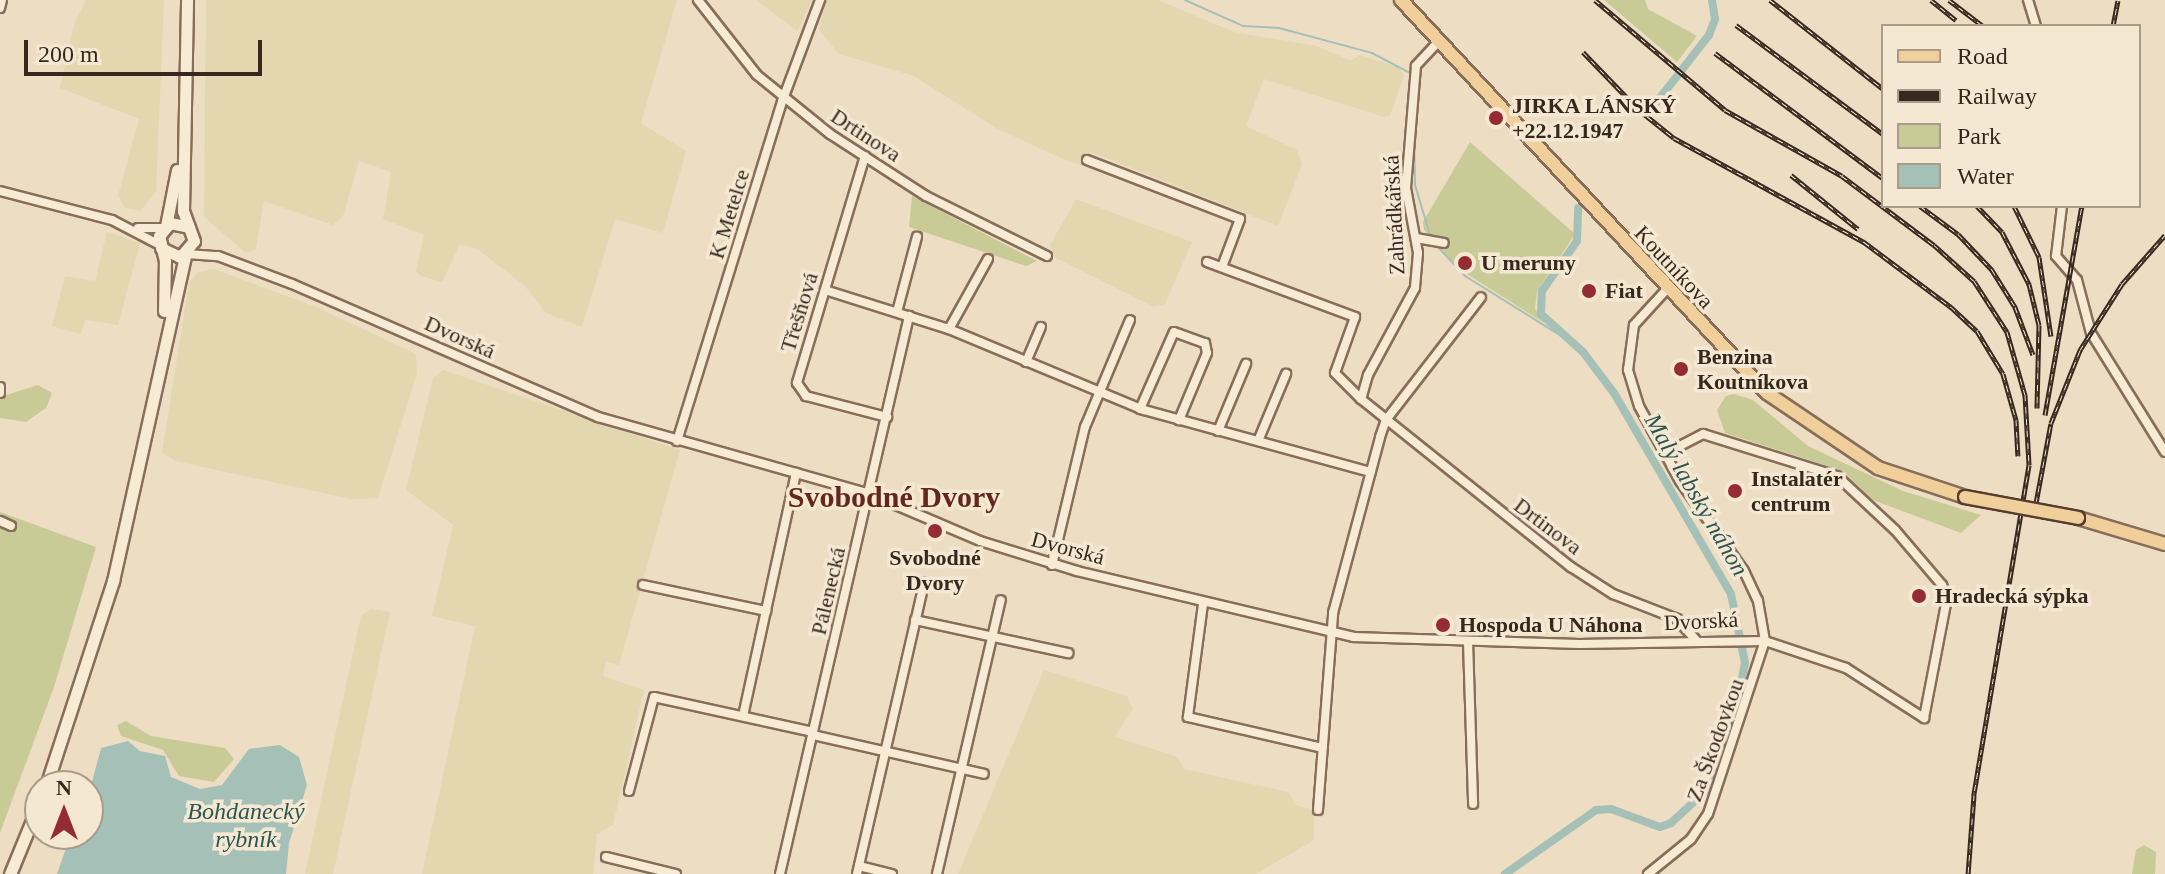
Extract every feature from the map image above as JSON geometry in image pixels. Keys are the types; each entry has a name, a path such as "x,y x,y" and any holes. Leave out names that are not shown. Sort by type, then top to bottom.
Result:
{"main road":[{"path":"51,770 117,563 161,352 191,232 183,211 187,0"},
{"name":"Koutníkova","path":"1401,0 1732,360 1800,420 1887,472 1965,497 2078,518 2165,544"},
{"path":"161,352 166,274 160,247 183,130"},
{"name":"Dvorská","path":"164,227 180,222 191,232"},
{"name":"Dvorská","path":"160,247 175,257 186,254"},
{"path":"10,874 24,840"}],"street":[{"path":"0,8 2,0"},
{"name":"Drtinova","path":"698,0 757,75 783,99 930,198 1047,256"},
{"name":"K Metelce","path":"677,441 783,99 820,0"},
{"path":"2028,0 2035,24"},
{"name":"Zahrádkářská","path":"1361,399 1368,375 1413,296 1416,238 1406,188 1416,66 1439,41"},
{"name":"Třešňová","path":"865,156 798,387 806,396 887,417"},
{"path":"1087,160 1240,219 1222,267"},
{"name":"Dvorská","path":"0,191 133,228 164,227"},
{"path":"2062,208 2056,256 2077,280 2091,333 2165,452"},
{"name":"Dvorská","path":"133,228 160,247"},
{"name":"Dvorská","path":"191,232 218,256 569,406 677,441 870,494 980,541 1052,565 1330,633 1468,641 1697,641 1745,638 1765,641"},
{"path":"897,312 917,237"},
{"path":"1416,238 1444,243"},
{"name":"Dvorská","path":"186,254 218,256"},
{"path":"949,329 988,259"},
{"path":"1207,262 1357,313 1335,373 1386,420"},
{"name":"Za Škodovkou","path":"1648,874 1691,839 1708,814 1765,641 1758,601 1744,571 1684,488 1639,406 1627,348 1637,320 1667,289"},
{"path":"825,290 949,329 1140,409 1371,472"},
{"path":"1318,810 1330,633 1386,420 1481,297"},
{"name":"Pálenecká","path":"780,874 909,316"},
{"path":"1052,565 1085,427 1130,320"},
{"path":"1026,362 1041,327"},
{"path":"1140,409 1174,332 1205,343 1207,353 1179,420"},
{"path":"1218,431 1246,364"},
{"path":"1258,441 1286,374"},
{"name":"Drtinova","path":"1386,420 1571,567 1613,594 1677,619 1697,641"},
{"path":"1666,453 1703,434 1837,476 1895,530 1942,585 1947,598 1924,718 1846,668 1765,641"},
{"path":"743,716 796,473"},
{"path":"0,521 11,526"},
{"path":"892,874 858,870 924,583"},
{"path":"643,585 766,611"},
{"path":"937,874 1001,600"},
{"path":"1203,604 1188,717 1322,748"},
{"path":"915,620 1068,653"},
{"path":"1468,641 1473,804"},
{"path":"1054,664 1057,650"},
{"path":"629,791 655,697 984,774"},
{"path":"606,857 676,874"}],"shaded area":[{"path":"86,0 164,0 156,192 140,211 125,208 118,196 139,119 60,88 74,24"},
{"path":"206,0 677,0 641,123 686,151 663,233 615,219 582,327 546,313 525,286 477,249 460,244 442,282 421,276 416,271 424,235 383,219 391,172 359,161 343,216 333,225 264,201 256,249 246,253 204,217"},
{"path":"756,0 812,0 797,31"},
{"path":"826,0 1158,0 1234,32 1317,46 1351,61 1359,55 1398,67 1404,76 1390,115 1384,117 1264,79 1246,126 1297,150 1302,164 1278,226 1091,152 1083,166 1063,159 994,127 914,76 839,54 819,30"},
{"path":"1076,199 1192,242 1165,304 1154,307 1054,257 1050,245"},
{"path":"107,232 140,243 118,325 85,320 81,334 52,326 65,276 95,281"},
{"path":"214,269 316,307 416,354 417,373 378,498 351,499 175,461 162,452 189,283 198,272"},
{"path":"443,370 680,450 619,665 606,662 603,676 644,690 613,825 597,834 593,874 422,874 475,626 432,616 453,525 406,490 433,378"},
{"path":"371,609 390,612 333,874 305,874 361,616"},
{"path":"1044,670 1127,696 1133,709 1115,737 1178,757 1184,769 1288,792 1296,805 1314,811 1314,840 1256,874 958,874"}],"green space":[{"path":"1604,0 1645,0 1648,9 1697,36 1677,62"},
{"path":"1470,142 1575,234 1537,291 1535,309 1544,323 1459,269 1424,230 1423,222"},
{"path":"912,196 1037,261 1026,266 909,227"},
{"path":"38,385 52,393 46,408 26,422 0,418 0,397"},
{"path":"1734,394 1753,400 1808,446 1903,491 1981,515 1961,533 1873,500 1843,471 1725,433 1717,410 1726,396"},
{"path":"0,512 96,547 54,687 0,833"},
{"path":"126,721 151,736 225,748 234,759 214,782 179,776 163,750 121,736 117,725"},
{"path":"2144,845 2156,852 2155,874 2132,874 2136,850"}],"water":[{"name":"Bohdanecký rybník","path":"128,741 140,751 165,756 171,777 200,789 222,785 249,749 280,745 299,757 307,785 289,843 286,874 57,874 65,850 104,850 104,770 95,770 101,748"}],"waterway":[{"path":"1185,0 1243,26 1279,28 1372,53 1408,72"},
{"name":"Malý labský náhon","path":"1649,112 1709,35 1715,19 1712,0"},
{"path":"1414,136 1415,185 1431,238"},
{"name":"Malý labský náhon","path":"1505,874 1596,810 1611,809 1660,827 1671,823 1711,786 1734,719 1745,663 1731,594 1614,393 1583,352 1541,314 1542,291 1577,241 1578,208"},
{"path":"1435,244 1465,276 1571,342"}],"railway":[{"path":"1595,0 1725,110 1842,176 1881,205"},
{"path":"1770,0 1881,87"},
{"path":"1931,0 1956,20"},
{"path":"1949,0 1980,24"},
{"path":"2113,24 2118,0"},
{"path":"1736,25 1881,133"},
{"path":"1583,52 1638,109 1674,138 1864,242 1951,307 1977,331 2003,374 2016,420 2018,456"},
{"path":"1715,53 1881,177"},
{"path":"1791,175 1858,229"},
{"path":"1885,208 1934,245 1974,281 2007,332 2025,395 2029,465 1974,795 1968,874"},
{"path":"1923,208 1958,234 1992,270 2015,307 2033,355"},
{"path":"1979,208 2002,232 2029,284 2039,325 2037,408"},
{"path":"2015,208 2039,257 2051,336"},
{"path":"2045,415 2082,208"},
{"path":"2036,503 2051,423 2080,350 2122,284 2165,235"}],"place":[{"name":"JIRKA LÁNSKÝ +22.12.1947","path":"1496,118"},
{"name":"U meruny","path":"1465,263"},
{"name":"Fiat","path":"1589,291"},
{"name":"Benzina Koutníkova","path":"1681,369"},
{"name":"Instalatér centrum","path":"1735,491"},
{"name":"Svobodné Dvory","path":"935,531"},
{"name":"Hradecká sýpka","path":"1919,596"},
{"name":"Hospoda U Náhona","path":"1443,625"}],"district":[{"name":"Svobodné Dvory","path":"894,497"}]}
